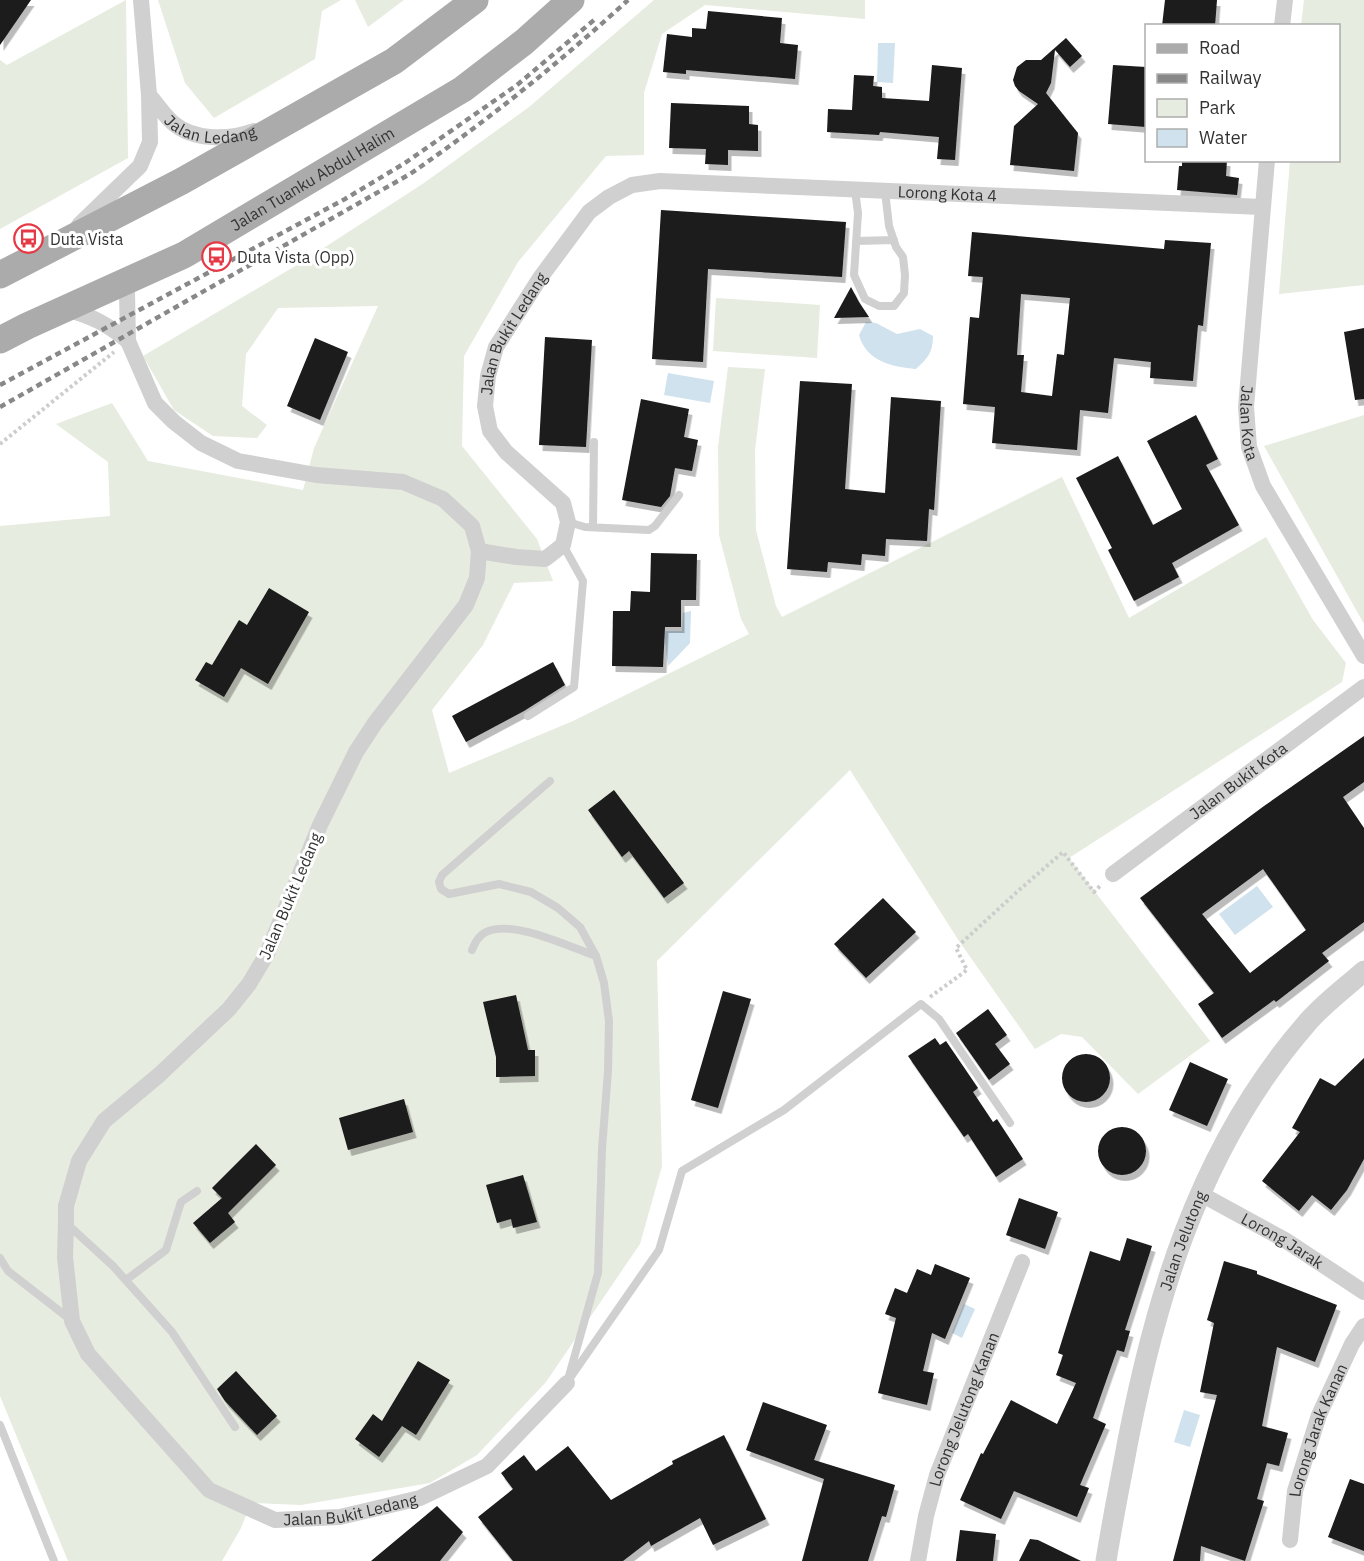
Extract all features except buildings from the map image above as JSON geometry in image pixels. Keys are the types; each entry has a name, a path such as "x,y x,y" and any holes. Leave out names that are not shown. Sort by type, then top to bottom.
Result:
{"main road":[{"path":"0,275 182,181 315,107 394,61 475,0"},
{"name":"Jalan Tuanku Abdul Halim","path":"0,340 184,255 464,89 524,42 571,0"}],"street":[{"name":"Jalan Ledang","path":"39,254 81,224 140,166 150,142 149,95 141,0"},
{"path":"1282,24 1285,0"},
{"name":"Jalan Ledang","path":"149,95 173,123 186,132 205,137 239,136 315,107"},
{"name":"Jalan Kota","path":"1267,162 1246,407 1249,447 1263,486 1364,656"},
{"name":"Lorong Kota 4","path":"632,185 660,181 1262,207"},
{"name":"Jalan Bukit Ledang","path":"568,522 563,503 506,452 490,431 484,406 488,376 496,347 540,278 589,212 609,197 632,185"},
{"name":"Jalan Bukit Ledang","path":"129,279 128,341 155,403 174,422 201,443 238,460 316,475 403,482 443,499 472,526 480,551 477,578 466,605 375,723 356,752 320,825 267,954 249,984 229,1009 104,1121 79,1161 66,1206 64,1257 72,1321 88,1354 209,1490 275,1520 340,1517 420,1498 487,1466 567,1383"},
{"name":"Jalan Bukit Ledang","path":"65,309 104,322 128,341"},
{"path":"480,551 516,558 545,558 563,545 568,522"},
{"name":"Jalan Bukit Kota","path":"1113,874 1364,687"},
{"name":"Jalan Jelutong","path":"1106,1561 1134,1403 1165,1284 1200,1193 1223,1145 1261,1084 1307,1022 1364,971"},
{"name":"Lorong Jarak","path":"1200,1193 1285,1240 1364,1292"},
{"name":"Lorong Jelutong Kanan","path":"918,1561 937,1474 1022,1262"},
{"name":"Lorong Jarak Kanan","path":"1290,1540 1295,1491 1319,1415 1352,1344 1364,1326"}],"lane":[{"path":"855,190 858,213 854,275 865,299 879,306 894,306 904,293 905,275 903,257 889,226 885,191"},
{"path":"856,241 894,240"},
{"path":"593,527 594,442"},
{"path":"568,522 585,527 652,529 679,495"},
{"path":"528,716 574,687 583,581 563,545"},
{"path":"550,781 442,875 439,882 441,889 449,894 499,884 531,892 558,908 580,927 596,957 604,983 609,1022 608,1071 602,1149 598,1273 567,1383"},
{"path":"472,951 476,940 485,933 496,929 510,929 530,933 596,957"},
{"path":"567,1383 659,1251 682,1172 784,1110 921,1004 939,1019 1010,1123"},
{"path":"126,1280 166,1250 181,1202 197,1191"},
{"path":"66,1222 126,1280 172,1332 235,1427"},
{"name":"Jalan Bukit Ledang","path":"0,1258 8,1271 72,1321"},
{"path":"0,1425 2,1437 54,1561"}],"path":[{"path":"0,444 128,341"},
{"path":"921,1004 967,970 956,948 1063,852 1094,892 1113,874"}],"green space":[{"path":"126,0 128,158 0,229 0,60 7,65"},
{"path":"158,0 341,0 322,11 315,59 214,118 185,83"},
{"path":"355,0 404,0 368,27"},
{"path":"654,0 865,0 865,19 705,5 662,34 644,93 644,155 606,156 518,262 464,356 462,446 537,539 553,581 514,583 483,645 432,710 449,773 573,721 749,634 741,619 719,535 718,447 728,367 765,369 755,450 756,530 776,606 782,617 1062,477 1129,618 1266,537 1313,620 1346,663 1342,682 1069,858 1210,1041 1138,1094 1082,1037 1061,1034 1035,1049 959,941 850,770 657,961 662,1166 640,1244 546,1382 477,1455 430,1483 301,1505 251,1503 241,1528 222,1561 68,1561 0,1396 0,526 110,516 108,462 56,424 112,403 148,461 303,490 314,448 378,306 278,308 246,354 242,406 267,425 257,438 213,436 174,410 143,356 302,262 424,183 529,107"},
{"path":"1304,0 1364,0 1364,285 1279,294 1290,162 1340,162 1340,24 1301,24"},
{"path":"716,298 820,305 817,358 713,351"},
{"path":"1364,415 1364,624 1264,446"}],"water":[{"path":"878,43 895,43 893,83 877,82"},
{"path":"866,322 876,323 897,334 920,329 933,336 929,354 916,369 881,361 867,351 862,344 859,335"},
{"path":"668,373 714,381 710,403 664,395"},
{"path":"691,611 690,643 668,666 664,631 682,631 683,613"},
{"path":"1257,886 1273,907 1235,935 1219,914"},
{"path":"964,1304 975,1309 962,1338 952,1333"},
{"path":"1184,1410 1200,1415 1190,1447 1174,1442"}],"railway":[{"path":"0,407 410,174 522,91 628,0"},
{"path":"0,385 345,199 405,163 517,85 594,20"}],"place":[{"name":"Duta Vista","path":"29,239"},
{"name":"Duta Vista (Opp)","path":"216,257"}]}
